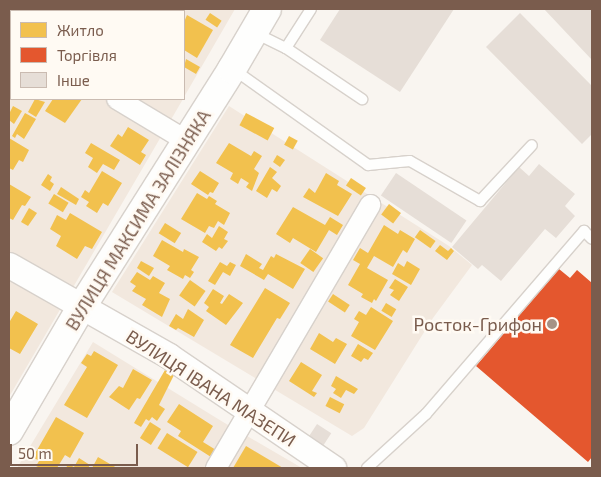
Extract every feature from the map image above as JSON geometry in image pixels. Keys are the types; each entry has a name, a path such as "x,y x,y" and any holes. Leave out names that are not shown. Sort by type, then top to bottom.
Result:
{"main road":[{"name":"ВУЛИЦЯ МАКСИМА ЗАЛІЗНЯКА","path":"9,431 81,308 187,141 267,9"}],"street":[{"path":"119,100 187,141"},
{"path":"216,468 370,205"},
{"name":"ВУЛИЦЯ ІВАНА МАЗЕПИ","path":"9,265 81,308 169,356 333,468"}],"lane":[{"path":"286,48 310,9"},
{"path":"254,32 286,48 362,99"},
{"path":"232,68 368,165 410,161 480,201 532,145"},
{"path":"367,468 426,414 584,231 592,239"}],"shaded area":[{"path":"9,9 235,9 185,95 185,10 10,10 10,100 182,100 9,397"},
{"path":"229,106 449,246 472,265 433,318 364,428 352,436 112,292"},
{"path":"93,342 223,422 302,468 17,468"}],"building: Житло":[{"path":"210,13 222,21 217,27 206,20"},
{"path":"187,15 213,30 197,58 185,51 185,20"},
{"path":"186,59 200,67 196,74 185,68"},
{"path":"34,100 45,102 36,117 28,112"},
{"path":"52,100 81,100 65,123 45,111"},
{"path":"13,106 22,111 14,124 9,120 9,114"},
{"path":"25,113 36,119 24,139 17,134 15,138 12,136"},
{"path":"246,113 274,128 268,140 239,125"},
{"path":"128,127 149,140 141,152 146,155 140,165 110,146 118,134 122,137"},
{"path":"289,136 298,141 293,150 284,145"},
{"path":"9,138 29,150 23,162 19,160 13,170 9,168"},
{"path":"91,143 120,160 114,170 103,164 97,173 88,167 93,158 85,153"},
{"path":"229,143 251,156 254,151 262,156 254,169 259,173 252,191 246,187 249,183 241,178 238,184 230,179 233,173 216,163"},
{"path":"277,155 285,160 280,167 273,162"},
{"path":"270,167 277,172 272,178 281,186 277,192 272,189 267,198 256,191"},
{"path":"102,171 122,183 108,206 103,203 97,213 86,206 89,202 81,197 85,190 89,193"},
{"path":"200,171 219,183 213,193 210,192 208,195 191,184"},
{"path":"326,173 339,181 337,185 352,194 338,216 303,197 309,188 315,193"},
{"path":"48,174 52,177 50,181 54,184 50,191 41,185"},
{"path":"351,178 366,188 361,196 346,185"},
{"path":"9,184 31,197 25,206 22,205 13,220 9,218"},
{"path":"61,187 79,199 76,205 57,194"},
{"path":"197,193 207,199 209,196 217,201 215,204 230,213 224,225 218,221 214,228 209,226 205,233 181,219"},
{"path":"54,194 69,203 63,212 48,203"},
{"path":"389,204 401,213 393,223 381,214"},
{"path":"293,207 325,225 330,217 343,225 337,235 329,230 316,252 293,238 290,243 276,234"},
{"path":"29,208 37,213 28,226 21,222"},
{"path":"70,213 102,232 92,249 85,246 77,259 56,246 61,236 50,229 57,215 66,220"},
{"path":"165,223 181,233 175,243 159,233"},
{"path":"384,225 398,234 400,230 415,239 407,253 403,250 393,267 374,256 367,268 388,280 376,301 374,299 372,303 361,297 363,294 348,285 360,264 353,260 360,248 368,253"},
{"path":"219,226 228,232 224,239 228,241 222,249 219,247 216,251 202,242 207,234 212,238"},
{"path":"420,230 436,241 430,248 415,237"},
{"path":"162,240 183,252 184,249 199,257 191,270 194,272 190,278 185,275 183,279 167,270 170,266 153,256"},
{"path":"440,245 448,251 451,248 454,251 447,260 435,251"},
{"path":"310,249 323,258 313,272 300,263"},
{"path":"246,254 262,264 259,268 263,270 271,256 274,258 276,254 305,269 293,289 268,274 264,280 240,266"},
{"path":"141,261 154,268 149,276 137,268"},
{"path":"407,261 420,269 411,285 392,274 398,263 404,267"},
{"path":"220,262 227,266 230,262 236,265 230,276 223,272 215,285 208,281"},
{"path":"137,272 150,280 153,276 165,283 159,293 170,299 162,317 142,305 146,299 132,291 136,286 130,282"},
{"path":"395,279 408,287 399,301 390,295 394,290 389,288"},
{"path":"190,280 206,291 195,306 179,296"},
{"path":"265,288 290,303 280,319 277,318 253,358 230,345"},
{"path":"213,289 224,296 220,303 222,304 229,294 243,303 226,325 206,311 209,307 204,303"},
{"path":"333,294 350,305 345,312 328,302"},
{"path":"386,303 396,309 392,317 381,311"},
{"path":"371,307 393,321 375,350 351,336 359,322 354,319 359,311 366,315"},
{"path":"188,309 204,320 194,337 178,328 176,330 169,326 176,314 183,319"},
{"path":"16,311 38,324 20,354 9,348 9,320"},
{"path":"319,333 333,342 336,338 347,344 335,364 310,349"},
{"path":"358,344 373,353 368,360 364,358 361,362 351,356"},
{"path":"94,351 118,365 87,418 64,405 87,367 81,363 87,354 91,356"},
{"path":"301,362 322,375 312,391 317,393 314,397 289,381"},
{"path":"133,369 152,380 140,399 137,398 129,410 109,397 119,386 123,388"},
{"path":"165,370 174,375 159,405 165,409 157,421 152,417 149,421 146,419 141,427 134,423"},
{"path":"336,376 358,389 354,394 346,390 341,398 333,393 336,389 331,386"},
{"path":"330,397 344,404 340,413 325,406"},
{"path":"179,404 213,426 203,442 216,450 211,457 178,436 181,431 167,422"},
{"path":"56,417 84,433 70,458 65,455 57,468 40,468 36,466 39,461 33,457"},
{"path":"150,422 161,429 151,445 140,438"},
{"path":"167,433 198,452 188,467 157,448"},
{"path":"246,446 283,468 233,468"},
{"path":"98,457 110,464 117,468 92,468"},
{"path":"79,458 90,465 88,468 66,468 68,464 74,467"}],"building: Торгівля":[{"name":"Росток-Грифон","path":"559,269 570,278 577,270 592,283 592,457 588,462 476,366"}],"building: Інше":[{"path":"340,9 454,9 400,92 320,40"},
{"path":"544,9 592,9 592,60"},
{"path":"520,13 592,86 592,134 582,144 486,47"},
{"path":"539,164 575,194 565,206 575,216 556,238 545,229 501,281 482,265 478,269 452,247 519,167 529,176"},
{"path":"396,173 466,221 451,243 381,195"},
{"path":"317,424 331,433 323,446 309,437"}],"place":[{"name":"Росток-Грифон","path":"552,324"}]}
